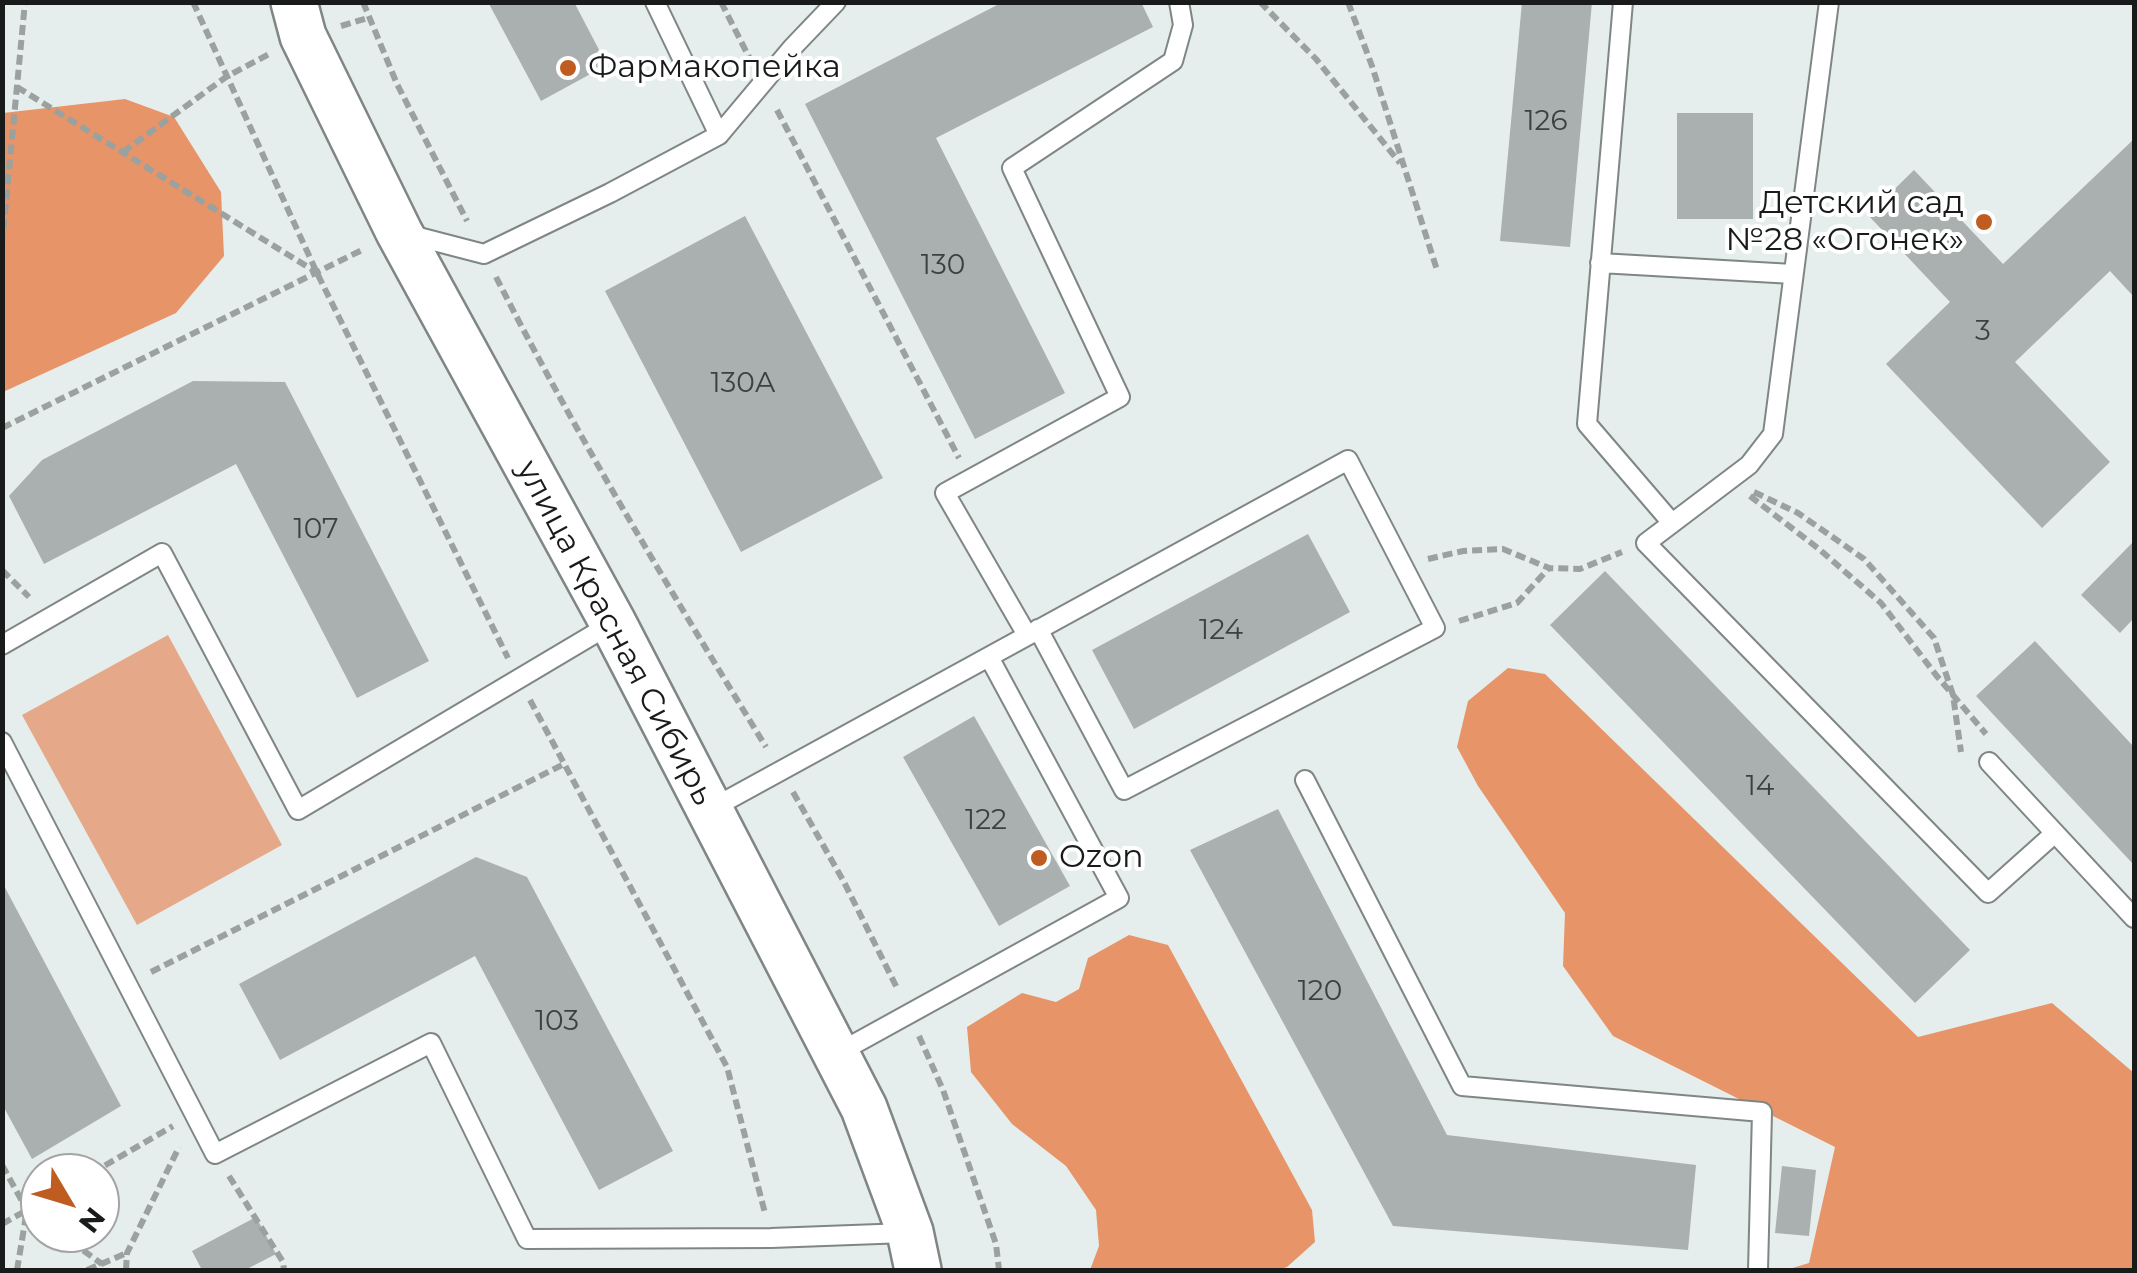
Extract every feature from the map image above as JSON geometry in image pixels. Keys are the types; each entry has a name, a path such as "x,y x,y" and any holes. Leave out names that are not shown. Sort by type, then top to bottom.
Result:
{"street":[{"name":"улица Красная Сибирь","path":"294,2 303,36 398,232 613,623 864,1108 914,1252"}],"lane":[{"path":"655,2 719,135"},
{"path":"398,232 484,254 610,193 719,135 836,2"},
{"path":"709,810 1033,632 1348,460 1436,628 1124,790 1033,632 945,493 1120,396 1012,168 1173,61 1182,26 1179,2"},
{"path":"1622,2 1587,424 1672,522"},
{"path":"1829,2 1773,434 1749,465 1646,542 1988,893 2055,833"},
{"path":"1600,263 1794,274"},
{"path":"2,644 162,553 298,810 613,623"},
{"path":"836,1054 1118,898 989,657"},
{"path":"2,742 215,1154 431,1042 527,1239 771,1238 914,1252"},
{"path":"1994,768 2134,918"},
{"path":"1305,780 1462,1086 1762,1112 1758,1270"}],"path":[{"path":"2,244 25,2"},
{"path":"193,2 317,273 518,679 727,1067 771,1238"},
{"path":"363,2 397,84 543,370 637,536 844,882 943,1090 996,1244 999,1270"},
{"path":"721,2 970,480"},
{"path":"1260,2 1316,59 1404,168"},
{"path":"1348,2 1437,270"},
{"path":"123,152 226,78"},
{"path":"17,86 317,273"},
{"path":"2,428 398,232"},
{"path":"1730,480 1798,513 1864,560 1934,638 1953,694 1964,770"},
{"path":"1730,480 1820,549 1881,603 1995,744 1994,768"},
{"path":"1402,566 1462,550 1504,549 1548,568 1580,569 1646,542"},
{"path":"1436,628 1517,604 1548,568"},
{"path":"2,570 49,618"},
{"path":"127,984 564,764"},
{"path":"120,1157 194,1114"},
{"path":"126,1270 127,1253 194,1114"},
{"path":"215,1154 284,1262 284,1270"},
{"path":"2,1165 20,1197"},
{"path":"86,1253 102,1264"},
{"path":"87,1270 127,1253"}],"shaded area":[{"path":"125,99 174,117 221,192 224,256 176,313 3,392 3,113"},
{"path":"168,635 282,845 137,925 22,715"},
{"path":"1508,668 1545,674 1918,1037 2052,1003 2134,1073 2134,1270 1786,1270 1809,1263 1835,1147 1613,1036 1563,966 1565,913 1478,786 1457,747 1468,701"},
{"path":"1129,935 1168,945 1312,1210 1315,1242 1287,1267 1090,1270 1099,1246 1096,1210 1066,1166 1012,1124 971,1072 967,1027 1022,993 1056,1002 1079,989 1088,958"}],"building":[{"path":"488,2 574,2 607,65 541,101"},
{"path":"1003,2 1141,2 1153,27 936,138 1065,393 975,439 805,104"},
{"path":"1522,2 1592,2 1570,247 1500,241"},
{"path":"1677,113 1753,113 1753,219 1677,219"},
{"path":"2134,139 2134,297 2110,271 2015,362 2110,462 2042,528 1886,364 1950,302 1868,215 1914,170 2003,264"},
{"path":"745,216 883,478 741,552 605,291"},
{"path":"193,381 285,382 429,661 357,698 236,464 44,564 9,496 42,460"},
{"path":"1308,534 1350,612 1134,729 1092,650"},
{"path":"2134,541 2134,618 2120,633 2081,595"},
{"path":"1605,571 1970,950 1915,1003 1550,625"},
{"path":"2035,641 2134,747 2134,865 1976,696"},
{"path":"974,716 1070,886 999,926 903,757"},
{"path":"1278,809 1447,1135 1696,1165 1688,1250 1393,1226 1190,850"},
{"path":"476,857 527,877 673,1151 599,1190 475,956 280,1060 239,984"},
{"path":"2,882 121,1106 42,1153 29,1153 2,1104"},
{"path":"1782,1166 1816,1170 1809,1236 1775,1233"},
{"path":"256,1217 276,1254 245,1270 202,1270 192,1251"}],"place":[{"name":"Фармакопейка","path":"568,68"},
{"name":"Детский сад №28 «Огонек»","path":"1984,222"},
{"name":"Ozon","path":"1039,858"}]}
